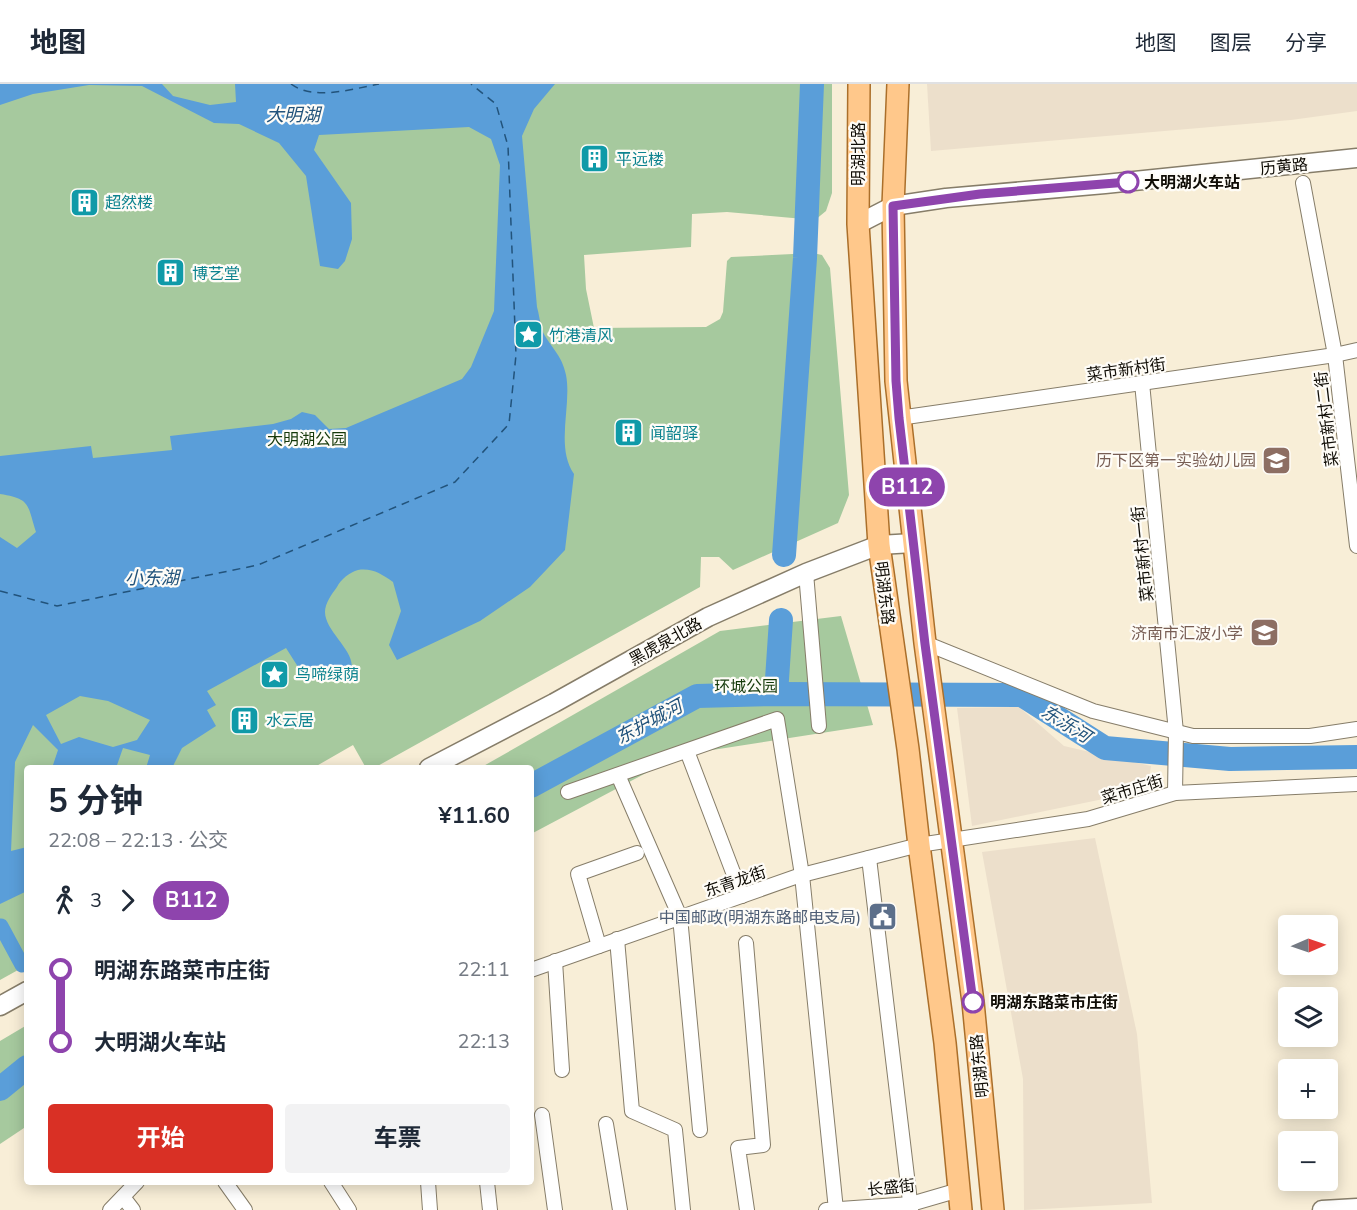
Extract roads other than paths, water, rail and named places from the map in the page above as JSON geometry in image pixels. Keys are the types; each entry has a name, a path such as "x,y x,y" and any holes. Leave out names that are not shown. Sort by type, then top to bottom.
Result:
{"main road":[{"name":"明湖北路","path":"858,224 859,84"},
{"path":"893,206 898,84"},
{"name":"历黄路","path":"858,224 893,206 980,194 1105,184 1357,158"},
{"name":"明湖东路","path":"893,206 896,381 899,418 925,643 973,1002 993,1210"},
{"name":"明湖东路","path":"858,224 879,545 908,749 945,1043 960,1200"},
{"name":"黑虎泉北路","path":"435,765 554,703 708,617 806,573 879,545 913,543"},
{"path":"4,1004 24,993"},
{"path":"1322,1210 1357,1208"}],"street":[{"name":"菜市新村二街","path":"1303,183 1335,356 1353,471 1357,546"},
{"name":"菜市新村街","path":"899,418 1335,356 1357,350"},
{"name":"菜市新村一街","path":"1142,383 1176,736 1175,787"},
{"path":"806,573 819,726"},
{"path":"925,643 1093,711 1176,736 1310,736 1357,729"},
{"path":"568,792 777,719 802,875 833,1210"},
{"path":"687,751 742,896"},
{"path":"618,775 680,917 700,1131"},
{"name":"菜市庄街","path":"919,845 1088,819 1175,787 1357,784"},
{"name":"东青龙街","path":"534,969 802,875 919,845"},
{"path":"599,946 578,874 637,853"},
{"path":"869,858 911,1207"},
{"path":"617,939 632,1111 675,1130 683,1210"},
{"path":"746,943 763,1145 738,1149 747,1210"},
{"path":"555,961 562,1070"},
{"path":"542,1115 555,1210"},
{"path":"606,1124 620,1210"},
{"path":"110,1210 134,1185"},
{"path":"227,1185 245,1210"},
{"path":"333,1185 350,1210"},
{"path":"428,1185 430,1210"},
{"path":"487,1185 490,1210"},
{"path":"123,1197 133,1210"},
{"name":"长盛街","path":"833,1210 911,1207 960,1200"}],"water":[{"name":"小东湖","path":"0,84 162,84 173,96 210,105 236,102 235,84 555,84 534,109 522,136 537,307 542,330 562,361 566,375 565,439 568,463 574,474 565,550 530,587 480,621 397,660 389,645 401,611 393,582 373,571 352,572 339,584 325,609 330,627 352,663 351,670 343,673 300,670 286,648 207,691 216,705 207,710 216,726 182,748 174,765 147,765 150,755 123,748 117,765 53,765 58,750 33,725 15,762 11,851 24,848 24,892 0,904 0,537 17,548 36,532 26,504 17,498 0,494 0,456 91,446 93,458 172,450 170,436 273,424 291,419 302,412 315,415 329,429 346,428 462,379 471,367 494,311 500,165 491,139 469,127 319,135 314,150 351,203 352,239 345,261 338,269 320,266 306,176 279,143 239,124 214,123 142,86 89,85 33,94 0,105","holes":["80,696 108,701 150,720 137,740 113,747 79,737 61,744 46,715"]}],"waterway":[{"path":"784,555 805,258 812,84"},
{"path":"776,694 781,620"},
{"name":"东泺河","path":"534,784 697,696 1022,695 1105,748 1230,759 1357,757"},
{"path":"1,926 22,965"},
{"name":"东护城河","path":"0,1089 24,1069"}],"place":[{"name":"平远楼","path":"595,159"},
{"name":"大明湖火车站","path":"1128,182"},
{"name":"超然楼","path":"84,202"},
{"name":"博艺堂","path":"171,273"},
{"name":"竹港清风","path":"528,335"},
{"name":"闻韶驿","path":"629,433"},
{"name":"历下区第一实验幼儿园","path":"1277,460"},
{"name":"济南市汇波小学","path":"1264,633"},
{"name":"鸟啼绿荫","path":"274,674"},
{"name":"水云居","path":"245,720"},
{"name":"中国邮政(明湖东路邮电支局)","path":"882,917"},
{"name":"明湖东路菜市庄街","path":"973,1002"}],"water label":[{"name":"大明湖","path":"293,115"}],"park label":[{"name":"大明湖公园","path":"307,439"},
{"name":"环城公园","path":"746,686"}]}
